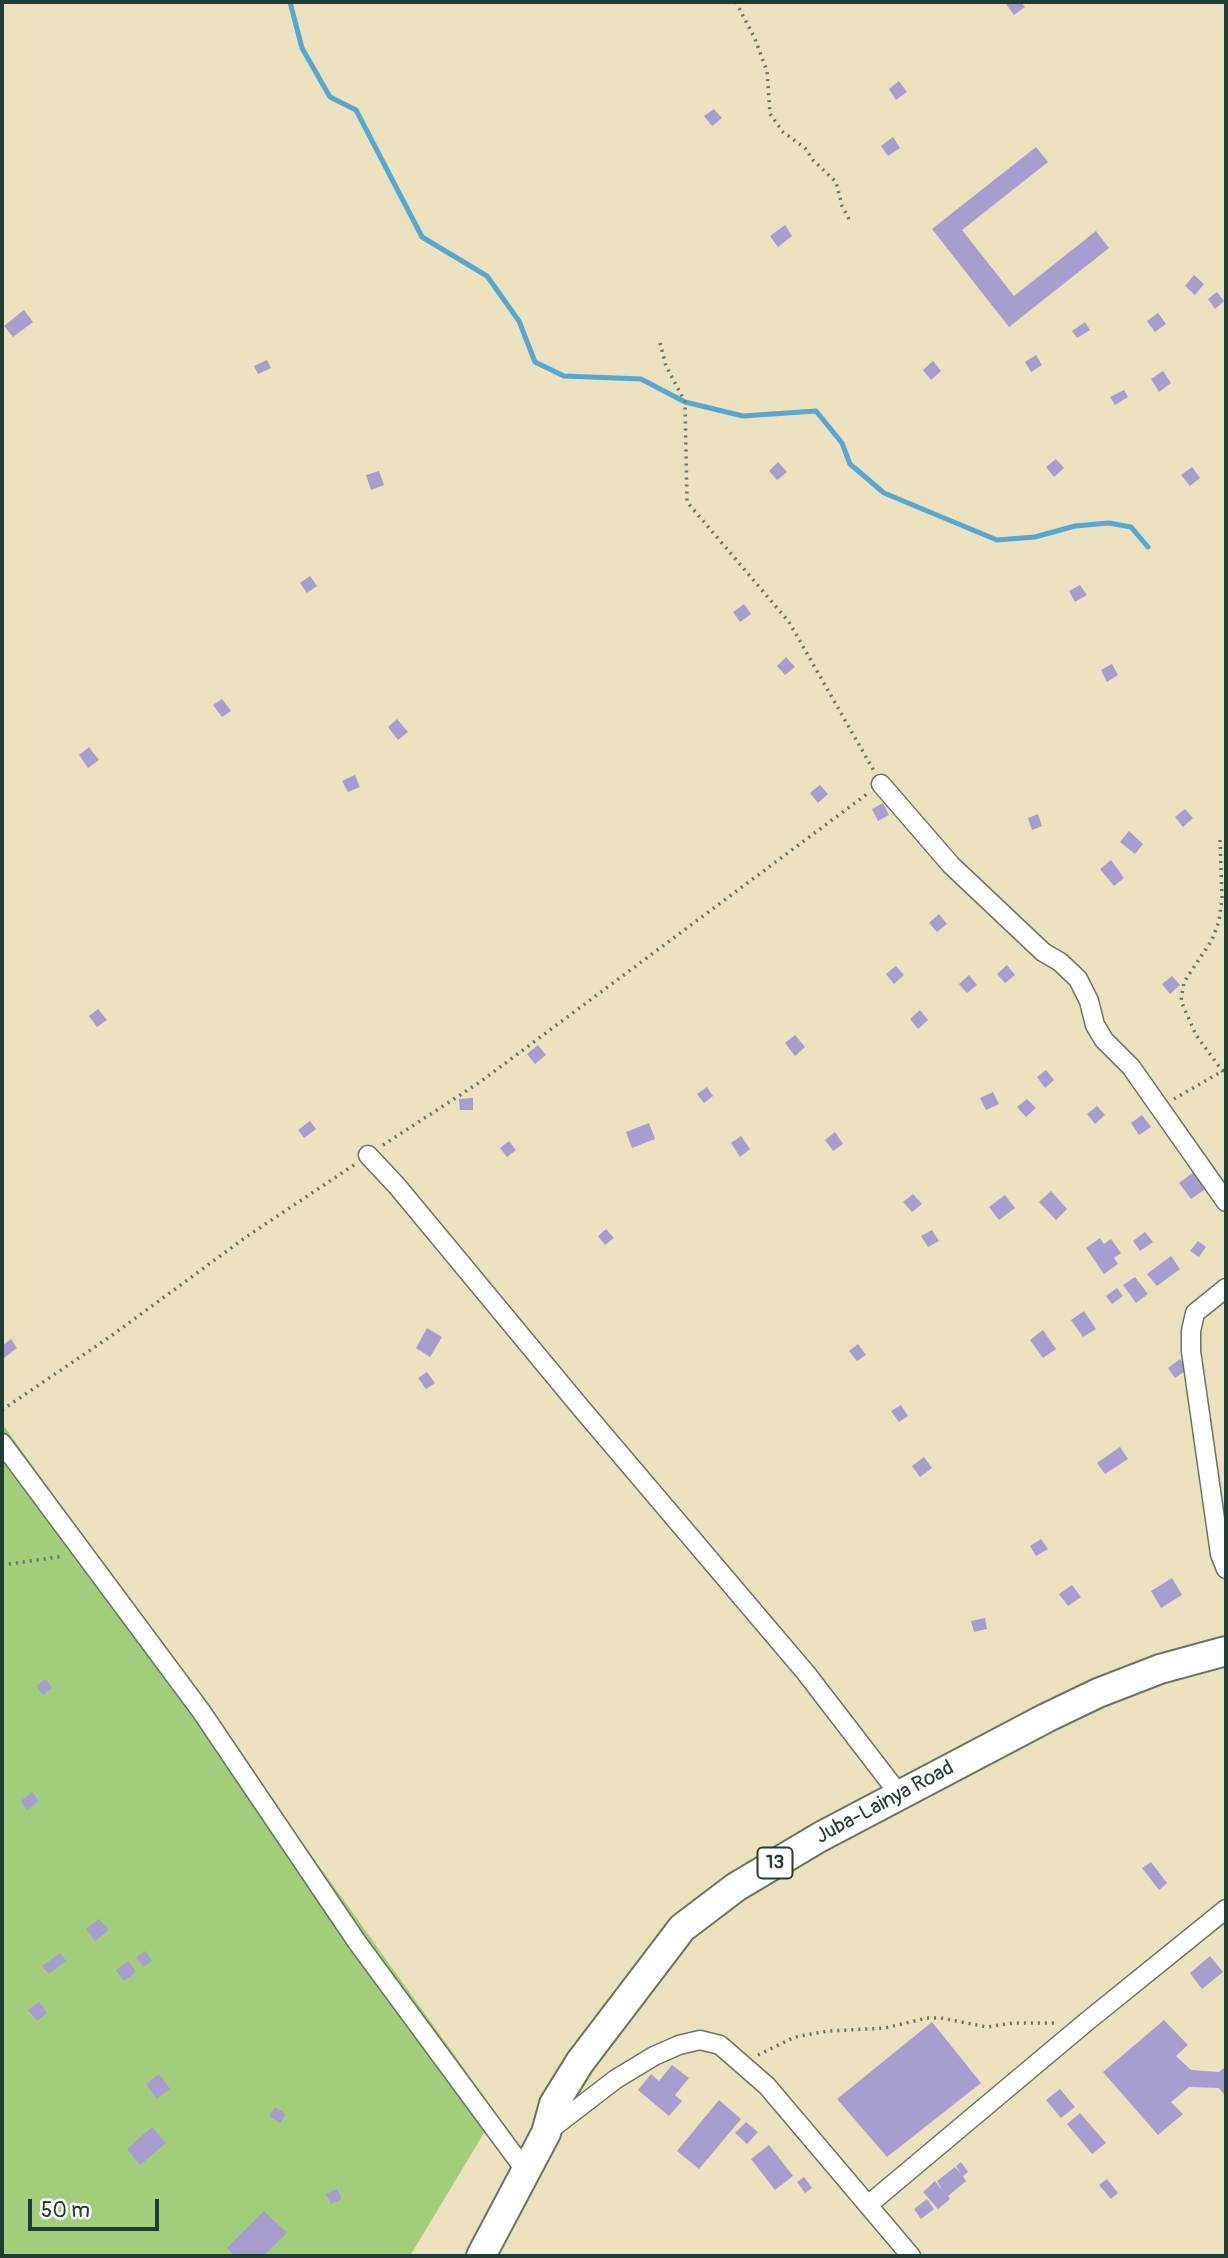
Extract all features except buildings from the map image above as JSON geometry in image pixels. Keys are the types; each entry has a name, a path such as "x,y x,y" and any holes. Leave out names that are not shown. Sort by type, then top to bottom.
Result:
{"main road":[{"name":"Juba-Lainya Road","path":"481,2256 546,2133 554,2104 580,2062 681,1928 736,1887 899,1794 1098,1693 1160,1669 1226,1651"}],"street":[{"path":"881,784 950,865 1043,952 1060,962 1078,979 1089,1001 1095,1025 1104,1040 1131,1067 1226,1202"},
{"path":"368,1155 397,1186 806,1673 899,1794"},
{"path":"1226,1288 1195,1313 1191,1351 1220,1554 1226,1569"},
{"path":"2,1443 201,1711 357,1942 525,2170"},
{"path":"868,2205 1226,1909"},
{"path":"546,2133 616,2078 654,2056 679,2045 700,2040 720,2045 767,2086 911,2256"}],"path":[{"path":"736,2 755,39 767,71 770,114 783,132 801,145 834,179 849,219"},
{"path":"2,1409 111,1336 246,1237 480,1082 881,784 789,622 687,502 685,402 666,366 660,343"},
{"path":"1160,1107 1225,1073 1196,1035 1181,1001 1184,982 1217,929 1222,898 1220,840"},
{"path":"2,1565 84,1553"},
{"path":"742,2065 771,2047 795,2037 828,2031 885,2028 927,2018 987,2027 1013,2023 1085,2023"}],"green space":[{"path":"2,1423 496,2113 410,2256 2,2256"}],"waterway":[{"path":"290,2 302,48 330,97 356,110 422,237 487,276 519,321 535,362 564,376 641,379 685,402 743,416 816,411 842,443 850,464 884,493 997,540 1035,537 1075,526 1109,523 1131,527 1148,547"}]}
